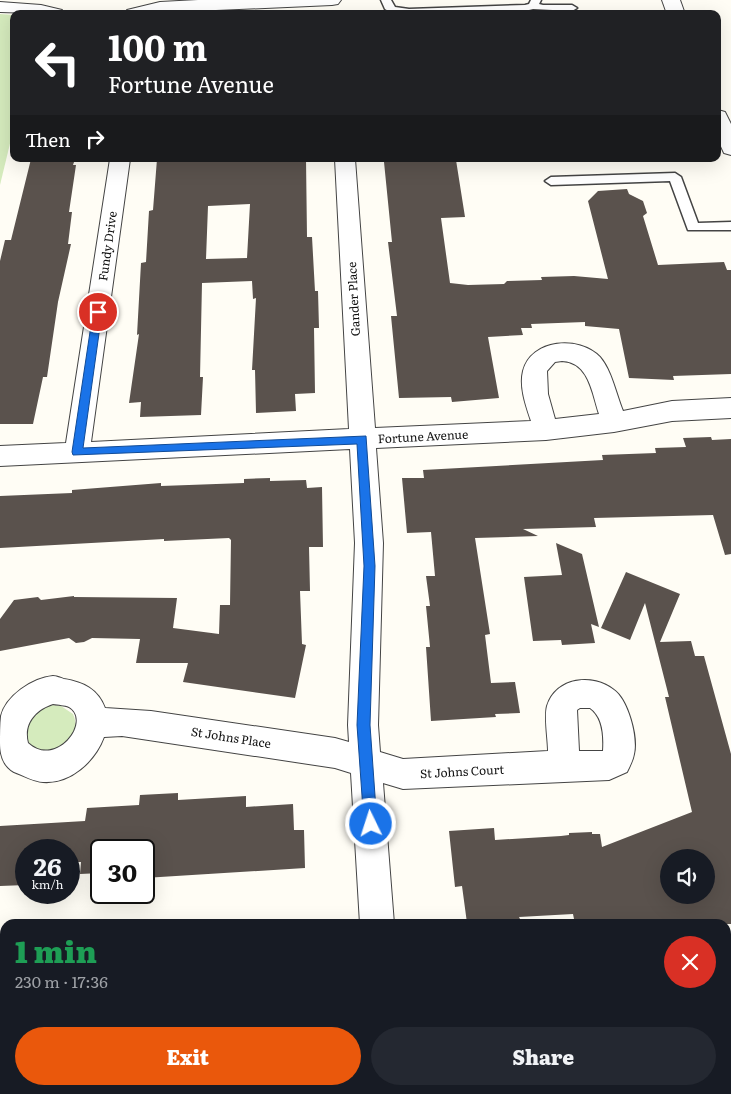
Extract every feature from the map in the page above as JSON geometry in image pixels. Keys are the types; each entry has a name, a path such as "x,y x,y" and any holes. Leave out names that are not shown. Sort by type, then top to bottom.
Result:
{"street":[{"path":"151,10 181,6 332,0"},
{"path":"0,7 42,10"},
{"path":"721,124 731,149"},
{"name":"Fundy Drive","path":"77,452 120,162"},
{"name":"Gander Place","path":"345,162 370,566 363,725 377,919"},
{"path":"546,430 534,371 540,360 550,354 558,353 574,353 591,362 595,368 614,422"},
{"name":"Fortune Avenue","path":"0,456 546,430 614,422 672,411 731,408"},
{"name":"St Johns Place","path":"93,723 122,722 160,726 335,753 367,764"},
{"name":"St Johns Court","path":"367,764 403,774 559,766"}],"lane":[{"path":"386,0 386,6 396,10"},
{"path":"482,10 519,9 534,3 543,8 572,8"},
{"path":"551,181 675,177 693,227 731,226"}],"green space":[{"path":"0,14 10,15 10,144 0,185"},
{"path":"53,705 61,706 73,714 76,726 75,731 55,751 39,751 34,749 28,741 29,721 37,712"}],"building":[{"path":"30,162 74,162 73,165 76,165 69,212 72,212 68,244 71,244 58,302 47,377 43,377 33,424 0,424 0,261 5,240 11,240"},
{"path":"157,162 306,162 307,237 312,237 315,291 318,291 319,328 314,328 315,393 295,394 296,411 256,413 255,370 252,370 256,298 253,299 252,281 202,283 200,377 203,377 201,415 140,417 141,402 129,403 139,334 137,335 141,263 146,262 149,211 153,210","holes":["250,204 247,258 206,259 208,206"]},
{"path":"384,162 456,162 465,217 441,218 450,283 468,285 504,284 507,281 542,280 541,277 574,276 608,279 588,201 598,191 627,189 629,194 643,201 647,213 643,216 658,265 724,262 727,270 731,270 731,374 673,376 674,380 629,378 619,329 585,326 585,322 531,324 532,328 521,328 523,335 488,337 499,398 452,402 451,397 399,398 391,316 397,316 388,242 392,242"},
{"path":"711,437 712,440 731,439 731,554 725,555 713,515 594,518 596,527 523,529 538,536 475,538 490,634 485,635 491,683 515,682 520,713 495,714 496,717 431,721 426,647 430,647 426,606 430,606 426,576 435,576 431,532 407,533 402,478 424,478 423,470 603,460 602,455 656,453 655,448 686,447 683,438"},
{"path":"270,478 270,481 306,480 307,488 322,487 323,547 309,547 310,591 300,591 302,644 306,645 295,698 183,682 188,663 136,663 140,639 92,638 76,643 69,638 0,651 0,619 14,600 38,597 41,600 74,596 177,598 173,628 219,634 220,605 230,605 231,540 229,538 164,541 164,539 0,548 0,496 72,493 72,490 161,483 161,486 244,483 244,479"},
{"path":"556,543 582,554 599,627 591,624 595,643 562,645 561,640 533,641 524,577 562,575"},
{"path":"626,572 680,594 660,642 691,641 695,656 704,656 731,754 731,919 574,919 573,914 519,917 520,919 466,919 462,886 455,887 449,831 494,828 495,840 592,832 592,834 600,834 602,847 692,812 665,697 669,697 645,603 630,640 601,628"},
{"path":"178,793 178,800 246,796 246,807 293,804 294,830 304,830 305,868 155,877 155,839 90,839 90,874 80,874 80,839 15,839 15,885 0,886 0,826 85,821 87,808 139,805 140,795"}],"route":[{"path":"98,312 77,452 362,439 370,566 363,725 371,824"}]}
